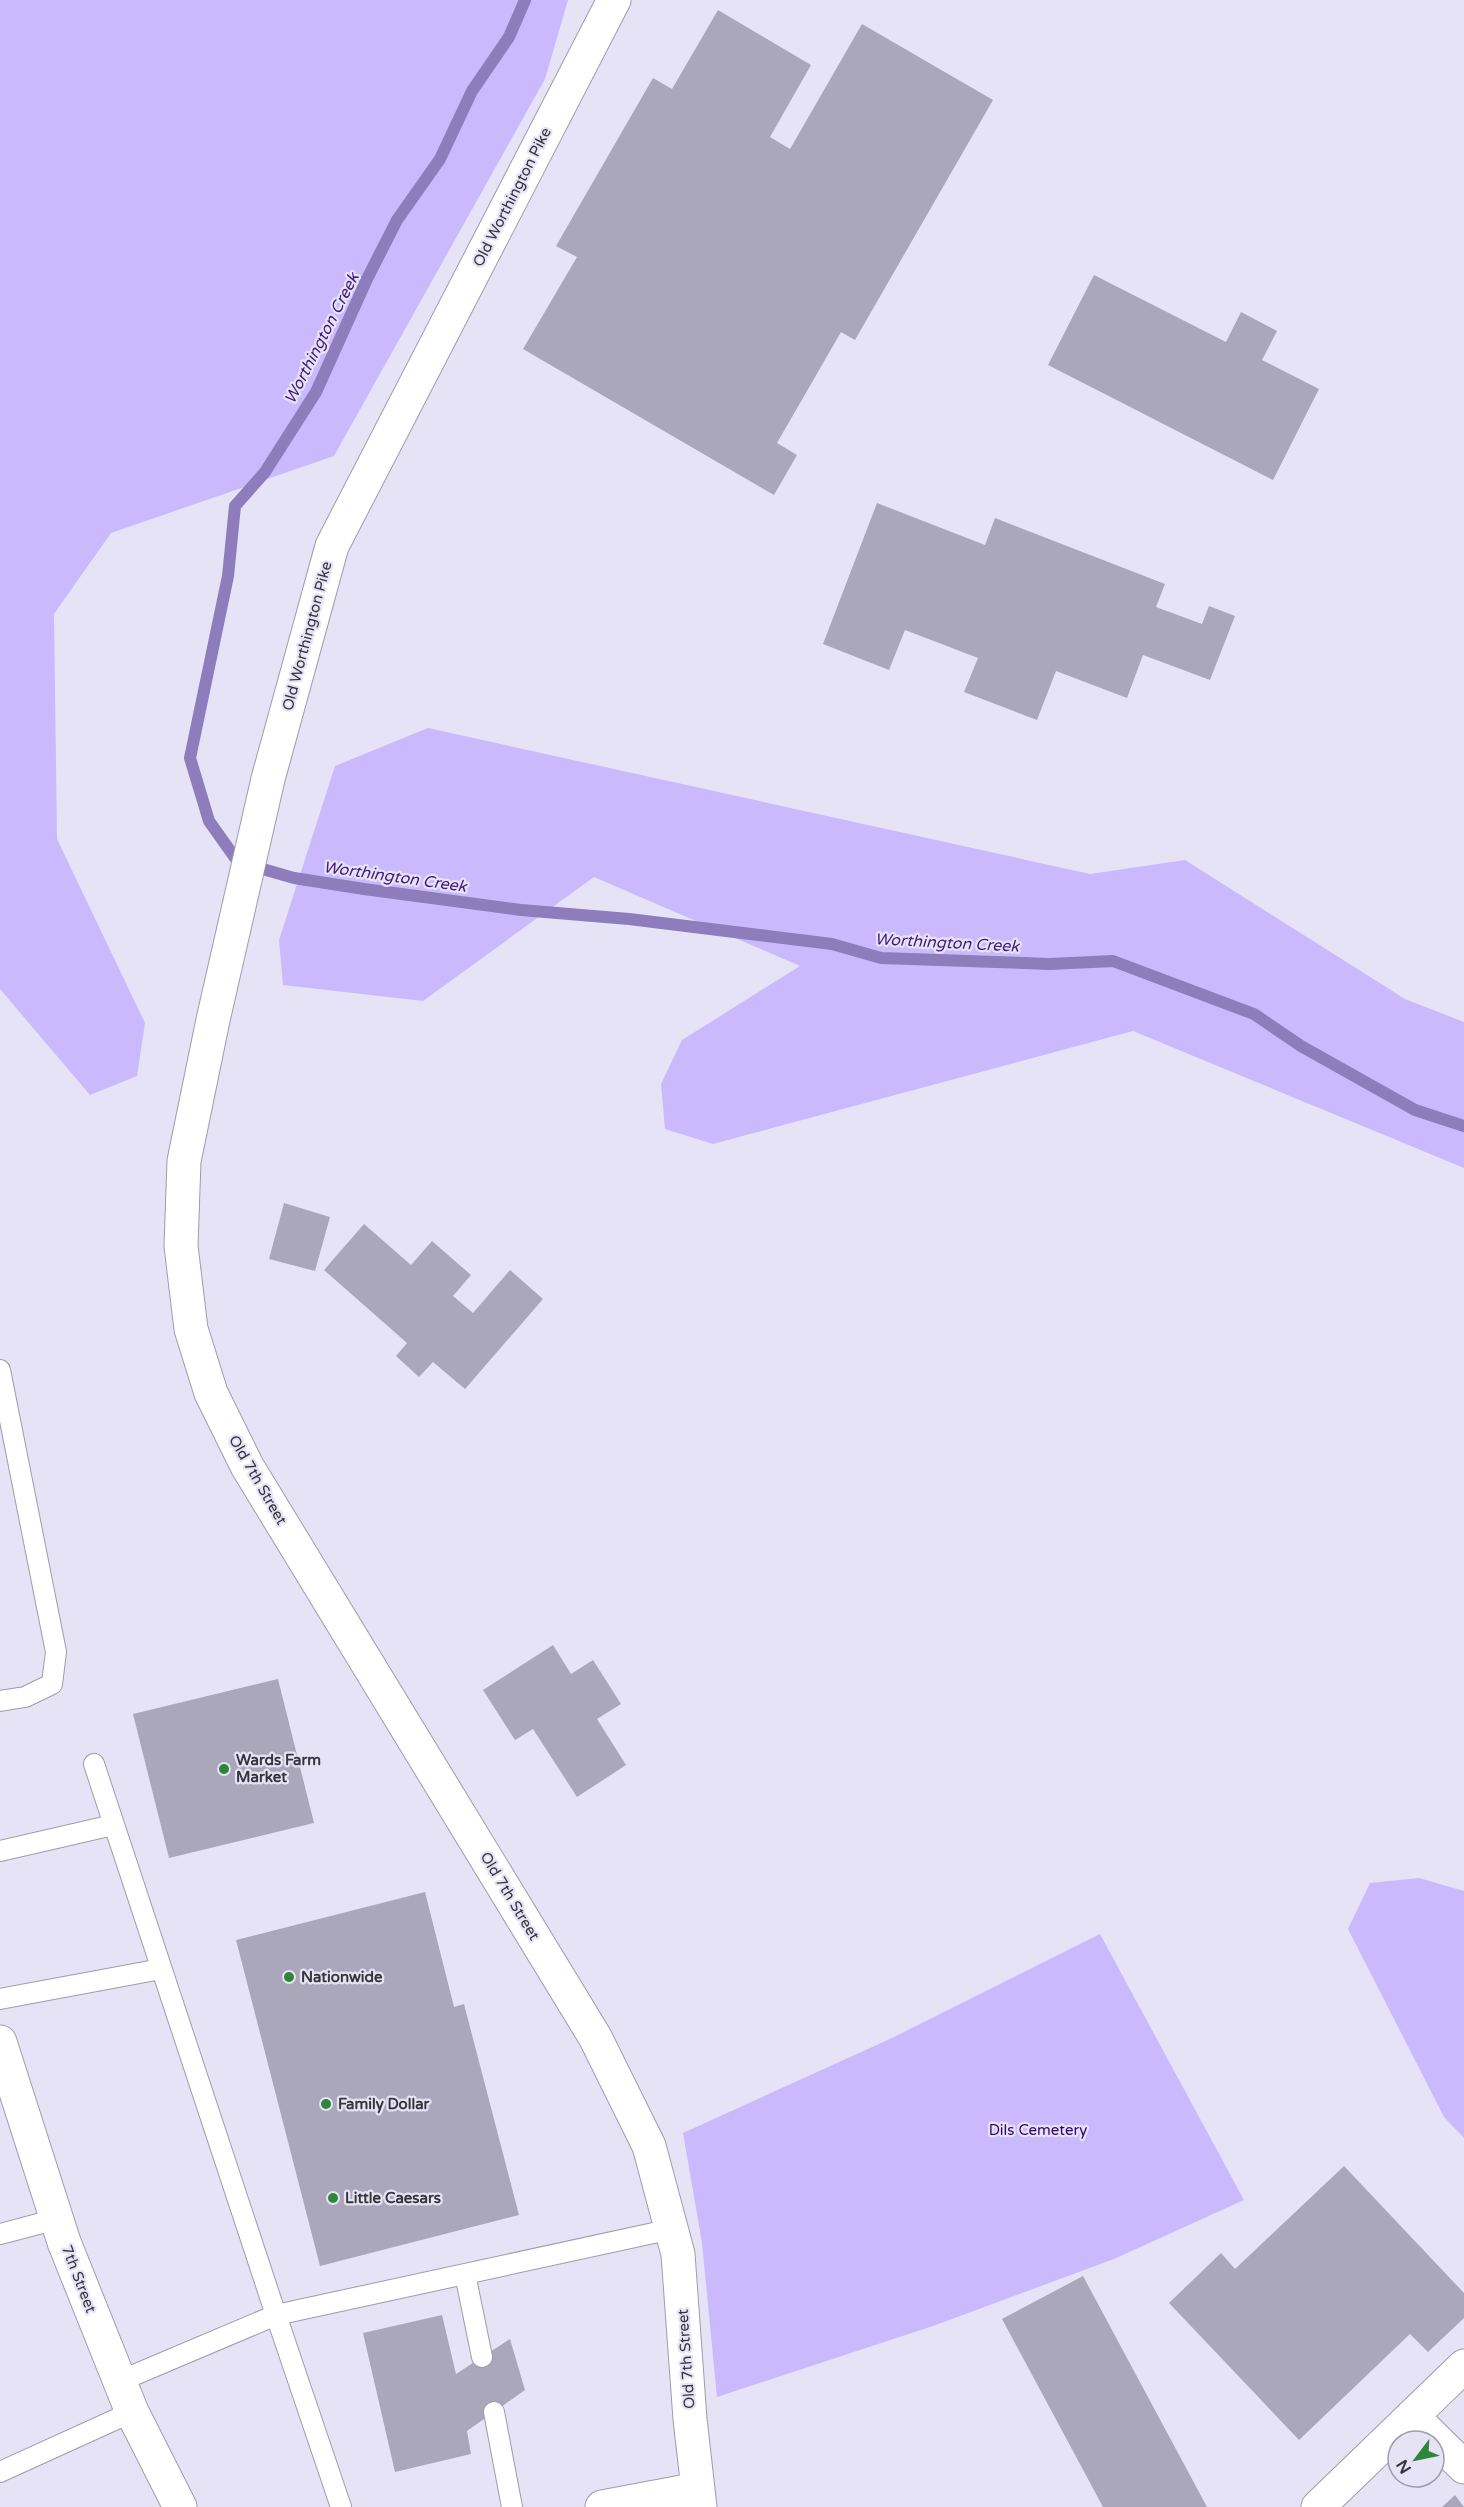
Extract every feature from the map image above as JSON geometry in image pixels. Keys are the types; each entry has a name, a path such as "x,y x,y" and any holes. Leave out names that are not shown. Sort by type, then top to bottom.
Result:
{"street":[{"name":"Old Worthington Pike","path":"191,1329 181,1246 184,1161 213,1020 268,779 332,546 614,0"},
{"name":"Old 7th Street","path":"191,1329 211,1393 247,1466 595,2037 648,2146 678,2254 690,2419 699,2498"},
{"name":"7th Street","path":"0,2042 57,2219 132,2412 180,2507"},
{"path":"1318,2507 1464,2366"},
{"path":"1412,2416 1464,2467"},
{"path":"602,2507 699,2498"}],"lane":[{"path":"0,1370 56,1652 52,1684 25,1697 0,1701"},
{"path":"94,1764 341,2507"},
{"path":"0,1851 113,1825"},
{"path":"0,1999 161,1969"},
{"path":"0,2234 57,2219"},
{"path":"120,2381 276,2315 672,2229"},
{"path":"465,2274 482,2357"},
{"path":"0,2472 132,2412"},
{"path":"494,2412 512,2507"}],"green space":[{"path":"0,0 568,0 545,79 334,456 111,533 54,614 57,839 145,1023 137,1076 90,1095 0,989"},
{"path":"428,728 1090,874 1185,860 1405,999 1464,1022 1464,1168 1133,1031 713,1144 665,1129 661,1084 682,1040 800,966 594,877 423,1001 283,985 279,940 335,766"},
{"path":"1419,1878 1464,1891 1464,2138 1444,2117 1348,1929 1370,1883"},
{"name":"Dils Cemetery","path":"1100,1934 1244,2200 1114,2259 936,2325 717,2397 702,2243 683,2133 892,2038"}],"building":[{"path":"718,10 811,65 770,137 790,149 862,24 993,100 855,340 841,332 777,443 797,455 774,495 523,349 577,257 556,246 653,78 672,89"},
{"path":"1094,275 1226,342 1241,312 1277,331 1262,360 1319,389 1273,480 1048,365"},
{"path":"877,503 985,545 995,518 1165,584 1156,607 1202,624 1209,606 1235,616 1210,680 1143,655 1127,698 1056,671 1037,720 964,692 978,658 905,630 889,670 823,644"},
{"path":"284,1203 330,1217 315,1271 269,1259"},
{"path":"364,1224 411,1265 432,1241 471,1275 453,1296 473,1313 510,1270 543,1299 465,1389 433,1362 419,1377 396,1356 407,1343 324,1270"},
{"path":"553,1645 571,1674 593,1660 621,1704 597,1719 626,1765 577,1797 533,1729 515,1740 483,1690"},
{"name":"Wards Farm Market","path":"278,1679 314,1823 169,1858 133,1714"},
{"path":"425,1892 454,2007 464,2004 519,2215 320,2266 236,1940"},
{"path":"1344,2166 1464,2293 1464,2318 1428,2352 1410,2334 1299,2440 1169,2303 1221,2253 1235,2269"},
{"path":"1083,2276 1207,2507 1103,2507 1002,2319"},
{"path":"442,2315 456,2374 510,2339 525,2390 467,2431 471,2454 395,2472 363,2333"},
{"path":"1455,2495 1464,2507 1442,2507"}],"waterway":[{"name":"Worthington Creek","path":"525,0 509,37 472,91 440,159 397,220 367,279 316,392 265,472 235,506 228,576 190,758 209,821 238,862 294,878 364,889 521,910 629,919 832,944 881,958 1050,964 1113,961 1254,1014 1301,1046 1415,1110 1464,1126"}],"place":[{"name":"Wards Farm Market","path":"224,1769"},
{"name":"Nationwide","path":"289,1977"},
{"name":"Family Dollar","path":"326,2104"},
{"name":"Little Caesars","path":"333,2198"}]}
